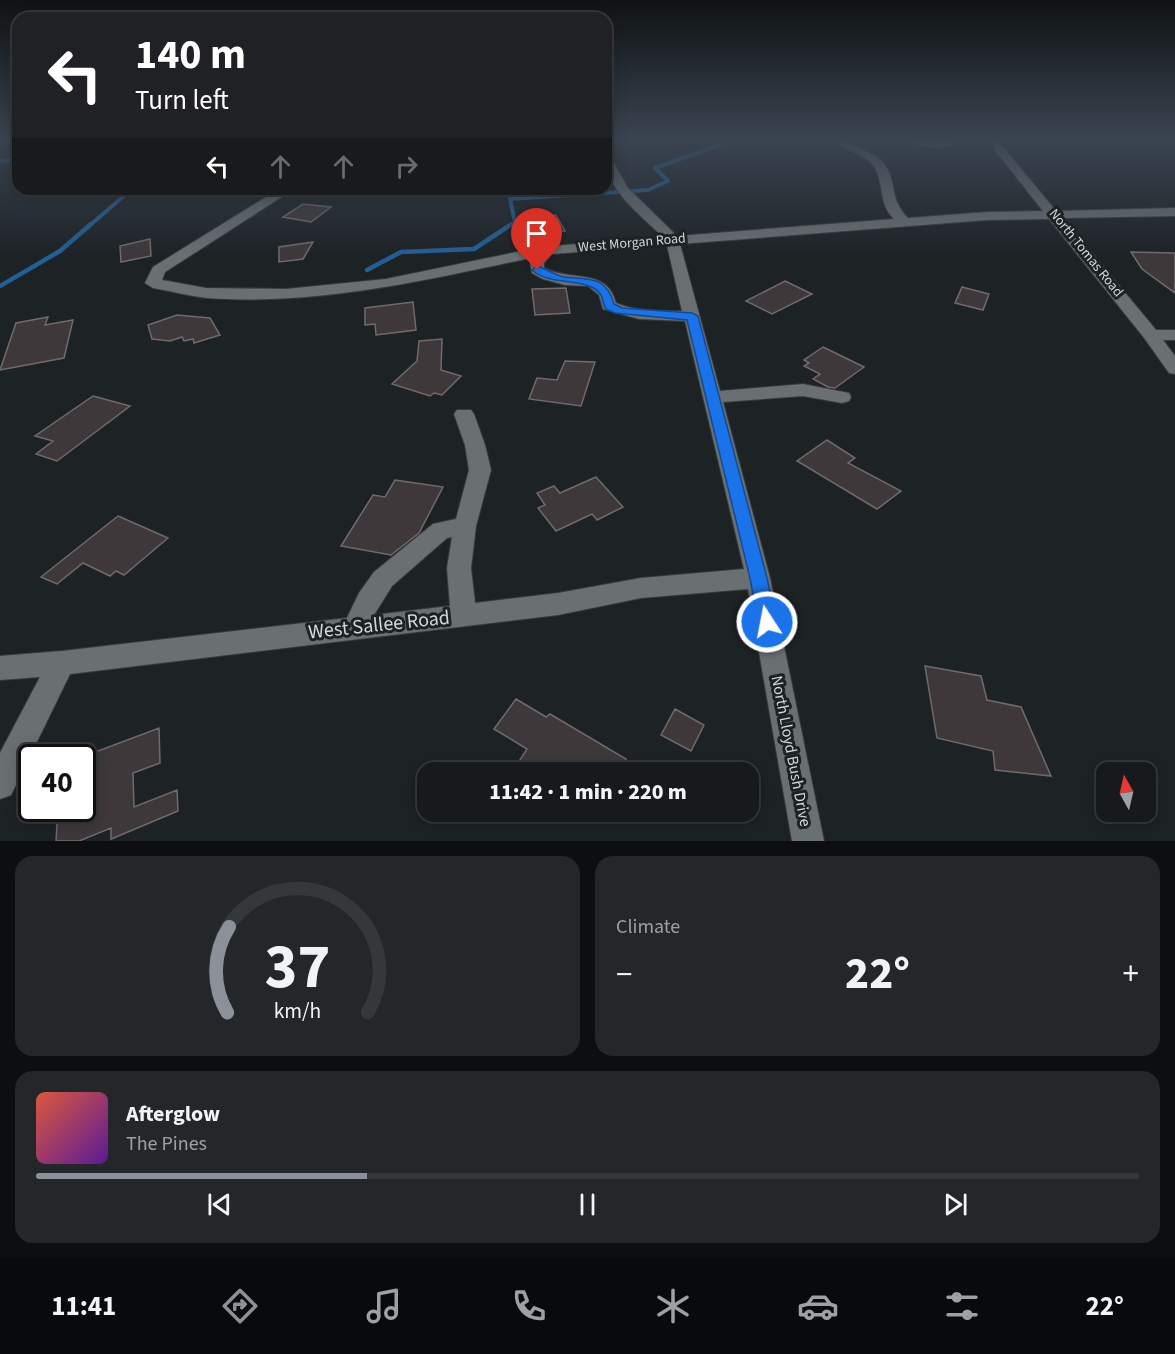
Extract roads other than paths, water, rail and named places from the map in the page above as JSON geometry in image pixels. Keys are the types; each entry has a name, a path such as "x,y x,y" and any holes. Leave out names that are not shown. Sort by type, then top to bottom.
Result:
{"street":[{"path":"617,179 629,198 672,239"},
{"path":"884,179 888,199 894,212 904,222"},
{"name":"North Tomas Road","path":"1025,179 1151,335 1175,369"},
{"name":"West Morgan Road","path":"278,195 159,270 153,283 206,293 237,295 341,290 386,284 547,251 672,239 904,222 1054,214 1175,212"},
{"name":"North Lloyd Bush Drive","path":"672,239 714,397 758,578 808,841"},
{"path":"547,251 537,263 537,270 548,276 565,280 592,282 606,293 609,306 619,311 692,316"},
{"path":"1151,335 1175,335"},
{"path":"714,397 803,390 842,397"},
{"path":"464,414 475,445 480,470 465,526 459,568 464,615"},
{"path":"356,627 368,600 383,579 441,530 465,526"},
{"name":"West Sallee Road","path":"0,668 62,663 558,604 641,588 758,578"},
{"path":"0,784 62,663"}],"waterway":[{"path":"612,192 648,190 668,181 666,179"},
{"path":"89,226 125,195"},
{"path":"512,224 515,222 510,199 571,195"},
{"path":"0,286 60,251 91,224"},
{"path":"367,270 401,252 474,249 512,224"}]}
